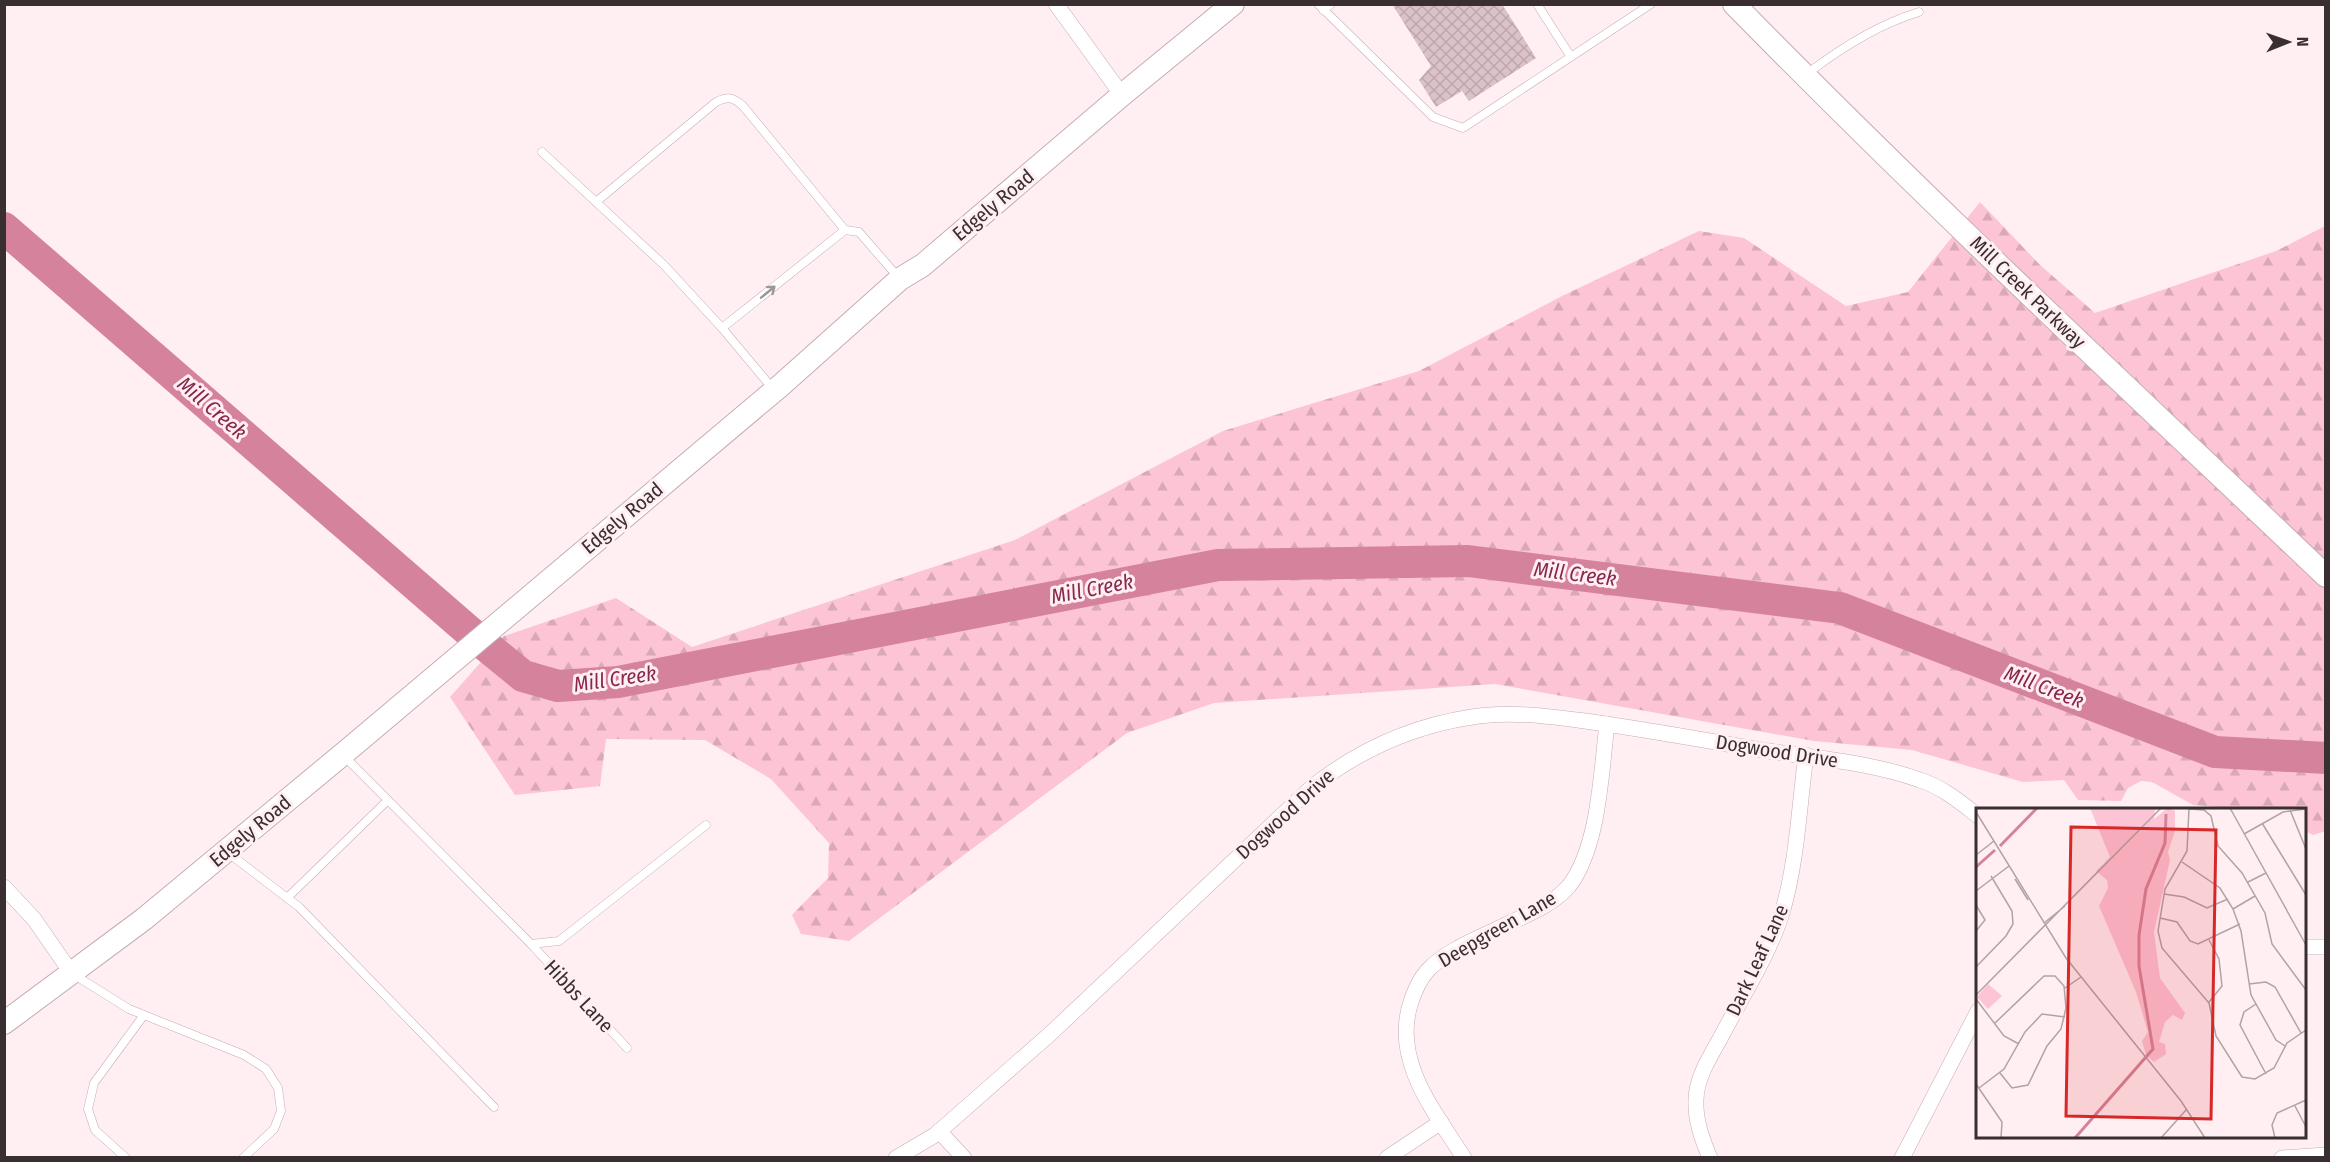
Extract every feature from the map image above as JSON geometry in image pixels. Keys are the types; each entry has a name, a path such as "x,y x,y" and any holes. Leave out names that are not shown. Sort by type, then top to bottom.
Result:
{"main road":[{"name":"Edgely Road","path":"4,1023 144,919 342,755 774,390 900,279 923,265 1122,95 1233,4"},
{"name":"Mill Creek Parkway","path":"1734,4 1804,76 2034,299 2325,576"}],"street":[{"path":"1056,4 1122,95"},
{"name":"Dogwood Drive","path":"896,1158 939,1131 1050,1034 1164,928 1268,826 1312,787 1338,766 1396,737 1472,717 1506,714 1607,724 1806,755 1889,771 1923,781 1948,793 1976,815"},
{"name":"Deepgreen Lane","path":"1464,1158 1416,1078 1409,1061 1405,1033 1412,996 1430,969 1455,949 1541,907 1568,887 1587,853 1607,724"},
{"name":"Dark Leaf Lane","path":"1710,1158 1698,1125 1696,1099 1699,1085 1708,1060 1781,917 1789,888 1806,755"},
{"path":"4,887 34,919 72,974"},
{"path":"2306,947 2325,946"},
{"path":"1902,1158 1976,1013"},
{"path":"1387,1158 1441,1122"},
{"path":"939,1131 964,1158"},
{"path":"2282,1158 2325,1155"}],"lane":[{"path":"1331,4 1321,7 1433,117 1463,128 1651,4"},
{"path":"1538,4 1571,57"},
{"path":"1804,76 1826,59 1893,20 1919,12"},
{"path":"596,202 716,102 726,97 734,98 845,230 860,232 900,279"},
{"path":"542,152 664,265 722,328 774,390"},
{"path":"722,328 845,230"},
{"name":"Hibbs Lane","path":"342,755 531,944 627,1048"},
{"path":"288,898 388,800"},
{"path":"531,944 559,941 706,825"},
{"path":"226,851 288,898 307,916 494,1107"},
{"path":"72,974 129,1009 244,1055 266,1069 278,1088 281,1111 274,1129 243,1158"},
{"path":"126,1158 95,1130 88,1109 94,1083 144,1015"}],"green space":[{"path":"1980,202 2040,265 2095,313 2276,251 2325,226 2326,831 2313,835 2306,832 2306,808 2231,808 2193,805 2152,782 2141,781 2128,788 2121,801 2078,800 2064,780 2023,782 1912,750 1814,741 1495,684 1214,703 1127,733 849,941 801,934 792,915 828,878 829,843 771,779 705,740 606,739 600,786 515,795 450,697 504,636 616,598 692,647 1015,540 1223,431 1419,371 1562,296 1699,231 1744,238 1846,306 1908,292"}],"building":[{"path":"1392,4 1502,4 1536,58 1469,101 1462,91 1436,107 1419,80 1431,66"}],"waterway":[{"name":"Mill Creek","path":"4,228 479,640 523,676 558,686 618,682 1218,565 1468,561 1840,608 2215,752 2326,758"}]}
